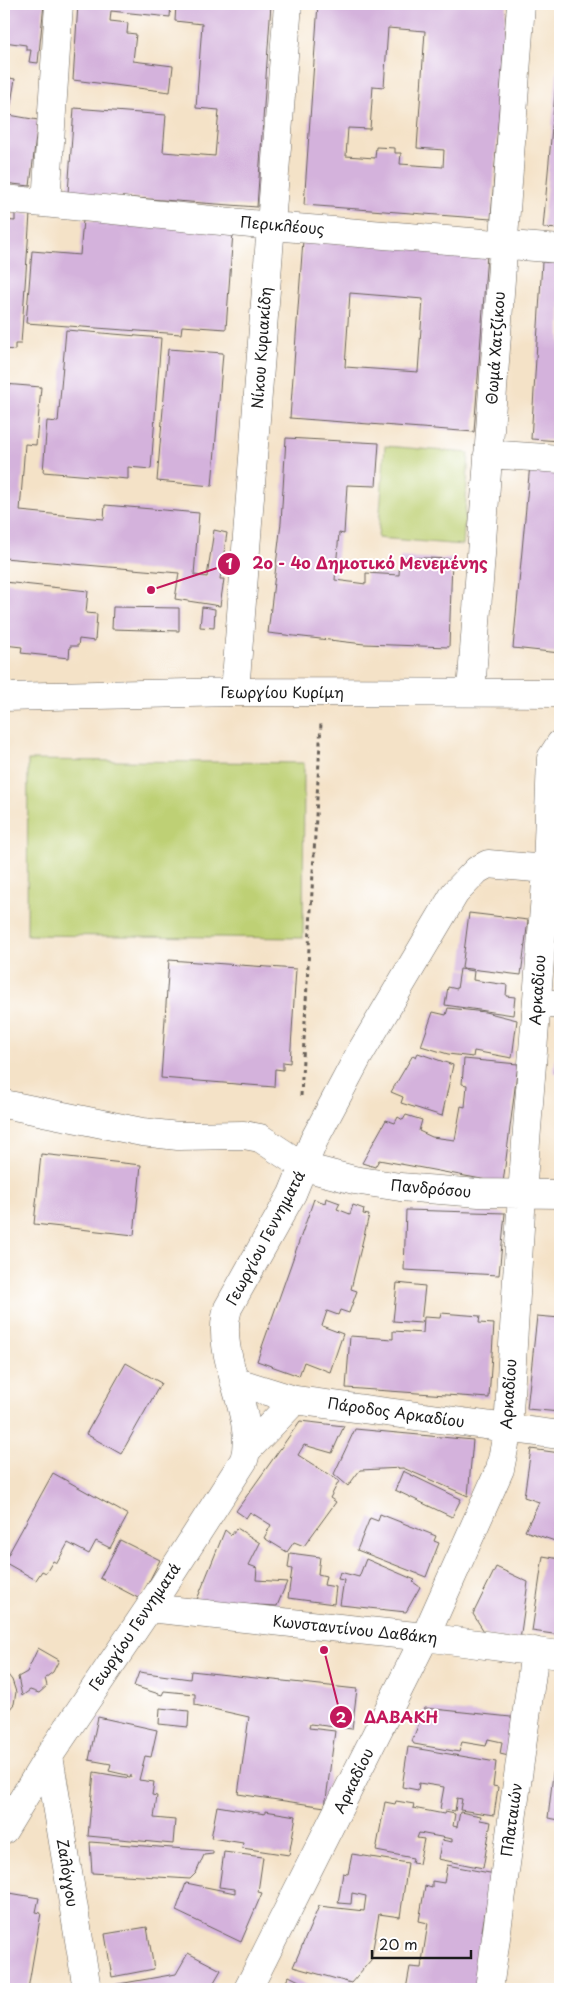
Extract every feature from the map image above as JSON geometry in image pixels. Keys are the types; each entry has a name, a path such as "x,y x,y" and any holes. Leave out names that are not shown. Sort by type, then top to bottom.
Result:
{"street":[{"path":"46,203 59,4"},
{"name":"Νίκου Κυριακίδη","path":"235,692 288,4"},
{"name":"Θωμά Χατζίκου","path":"471,692 521,4"},
{"name":"Περικλέους","path":"4,199 271,226 560,249"},
{"path":"488,454 560,460"},
{"name":"Γεωργίου Κυρίμη","path":"4,697 235,692 560,693"},
{"name":"Αρκαδίου","path":"248,1989 425,1637 500,1470 508,1429 522,1194 548,1003 547,869 551,758 560,744"},
{"name":"Γεωργίου Γεννηματά","path":"4,1830 49,1756 149,1608 244,1460 248,1449 248,1438 234,1381 224,1328 228,1308 292,1194 314,1140 360,1056 455,893 477,870 488,864 547,869"},
{"name":"Πανδρόσου","path":"4,1104 142,1132 178,1136 244,1135 260,1138 304,1166 354,1180 400,1187 522,1194 560,1194"},
{"name":"Πάροδος Αρκαδίου","path":"234,1381 295,1400 560,1435"},
{"path":"248,1449 295,1400"},
{"name":"Κωνσταντίνου Δαβάκη","path":"149,1608 425,1637 548,1653"},
{"name":"Πλαταιών","path":"489,1989 548,1653"},
{"name":"Ζαλόγγου","path":"49,1756 87,1989"}],"path":[{"path":"303,1056 322,692"}],"green space":[{"path":"385,446 469,453 463,545 378,538"},
{"path":"28,760 304,763 303,938 27,935"}],"building":[{"path":"4,4 44,4 38,63 29,62 31,50 26,50 26,45 4,42"},
{"path":"78,4 171,4 170,17 111,11 110,21 128,23 127,33 136,34 133,61 173,66 170,92 73,80"},
{"path":"176,4 271,4 257,207 68,193 74,108 166,115 163,152 215,156 219,110 196,108 202,24 175,21"},
{"path":"318,4 507,4 491,219 304,205","holes":["388,28 425,31 417,148 444,150 443,167 400,164 401,153 395,153 395,148 376,147 375,158 346,156 348,128 370,129 373,86 384,87"]},
{"path":"560,49 560,229 543,228"},
{"path":"4,77 15,79 9,115 38,120 30,186 4,183"},
{"path":"15,213 30,214 21,344 15,344 15,350 4,349 4,220 15,221"},
{"path":"83,220 233,232 226,329 182,326 181,334 26,323 32,251 80,255"},
{"path":"303,240 487,254 474,432 290,418","holes":["350,293 423,299 418,372 345,367"]},
{"path":"542,262 560,263 560,441 531,439"},
{"path":"66,330 161,338 151,469 128,467 128,479 43,472 47,421 58,422"},
{"path":"168,349 223,353 212,486 157,481"},
{"path":"4,384 41,387 36,445 25,444 20,511 104,519 105,505 199,513 194,575 207,577 214,530 227,533 220,579 224,579 220,606 175,599 179,573 4,558"},
{"path":"286,438 379,443 376,486 347,485 344,534 339,533 335,580 366,584 366,573 399,575 400,557 452,559 449,647 364,644 268,633 281,523"},
{"path":"530,464 560,466 560,653 513,648"},
{"path":"4,582 88,591 86,613 97,614 95,641 79,639 78,646 70,646 69,658 21,653 22,647 4,645"},
{"path":"113,607 179,608 179,631 112,629"},
{"path":"202,607 215,609 214,628 200,627"},
{"path":"469,913 528,920 521,975 462,968"},
{"path":"169,960 296,969 290,1063 283,1062 283,1070 275,1069 274,1087 161,1078"},
{"path":"460,969 474,971 473,980 507,985 506,996 515,997 513,1015 445,1005 448,987 457,989"},
{"path":"448,1008 485,1012 517,1020 512,1058 474,1051 473,1057 448,1054 421,1046 433,1012 446,1015"},
{"path":"558,1029 560,1029 560,1074 554,1073"},
{"path":"418,1053 453,1065 442,1116 401,1103 403,1097 391,1092 413,1055 416,1057"},
{"path":"464,1059 518,1064 503,1183 379,1160 375,1167 362,1163 386,1120 395,1123 398,1117 403,1120 406,1115 422,1120 419,1131 432,1137 455,1140 461,1106 465,1107 467,1085 462,1084"},
{"path":"41,1154 141,1165 134,1235 34,1224"},
{"path":"326,1198 340,1203 337,1209 350,1214 353,1205 364,1209 363,1214 369,1215 351,1289 357,1291 349,1313 340,1310 338,1315 327,1311 322,1326 343,1334 330,1372 304,1362 299,1376 257,1361 314,1199 325,1203"},
{"path":"406,1210 505,1213 499,1275 404,1270"},
{"path":"397,1283 425,1286 421,1323 393,1321"},
{"path":"441,1313 480,1316 479,1323 494,1324 489,1398 346,1388 350,1336 393,1339 393,1331 423,1333 424,1317 440,1318"},
{"path":"537,1316 560,1318 560,1412 527,1409"},
{"path":"126,1363 161,1383 121,1454 86,1434"},
{"path":"300,1421 344,1426 332,1453 304,1445 298,1455 339,1481 330,1498 336,1502 304,1546 294,1542 287,1552 264,1538 271,1525 250,1512 246,1518 236,1511"},
{"path":"355,1429 473,1440 468,1496 403,1468 360,1470 348,1486 334,1474"},
{"path":"531,1449 560,1453 560,1536 558,1542 525,1531 539,1502 524,1497"},
{"path":"403,1471 461,1499 452,1517 395,1490"},
{"path":"53,1473 128,1515 110,1548 96,1541 89,1554 68,1543 57,1563 53,1561 46,1573 42,1571 36,1580 4,1562"},
{"path":"380,1514 436,1536 434,1541 439,1543 426,1577 357,1550 370,1518 378,1521"},
{"path":"237,1528 260,1543 249,1565 257,1568 256,1580 287,1582 277,1606 196,1602 225,1530 231,1535"},
{"path":"120,1540 160,1560 140,1599 100,1578"},
{"path":"290,1553 320,1557 318,1574 326,1576 324,1585 336,1587 334,1604 288,1598 292,1569 288,1568"},
{"path":"543,1556 560,1559 560,1635 532,1631"},
{"path":"366,1559 415,1580 413,1582 420,1587 406,1612 340,1605 344,1580 338,1579 340,1572 359,1577"},
{"path":"496,1567 528,1582 520,1640 487,1636 473,1614"},
{"path":"38,1648 59,1660 53,1672 45,1678 47,1686 39,1693 30,1690 22,1696 18,1677 27,1672"},
{"path":"4,1670 12,1680 16,1692 14,1704 4,1716"},
{"path":"191,1671 357,1689 352,1729 310,1724 309,1728 335,1731 325,1807 238,1794 249,1717 195,1705 195,1694 164,1691 162,1695 134,1686 139,1672 190,1679"},
{"path":"160,1708 189,1711 188,1727 159,1724"},
{"path":"425,1708 520,1718 513,1757 500,1754 502,1742 488,1739 486,1746 462,1742 459,1752 414,1744 412,1741"},
{"path":"98,1717 157,1730 151,1757 145,1756 139,1780 154,1782 152,1795 157,1796 154,1818 175,1820 173,1844 88,1836 94,1772 130,1778 131,1776 109,1771 111,1764 89,1760"},
{"path":"557,1739 560,1739 560,1820 548,1818"},
{"path":"408,1747 496,1762 493,1786 498,1787 494,1815 460,1810 462,1799 457,1798 455,1811 440,1809 444,1787 419,1783 418,1790 402,1787"},
{"path":"396,1801 414,1804 413,1808 444,1814 445,1812 455,1814 453,1826 457,1827 460,1812 481,1816 480,1820 491,1822 483,1868 438,1859 442,1840 452,1842 452,1839 419,1833 417,1838 424,1839 419,1864 412,1863 413,1858 376,1851 385,1802 395,1804"},
{"path":"217,1806 265,1814 265,1811 296,1816 289,1855 242,1848 243,1843 211,1838"},
{"path":"90,1842 213,1851 213,1854 204,1855 196,1873 190,1879 92,1873"},
{"path":"224,1852 263,1857 258,1892 262,1893 241,1942 176,1911 186,1883 235,1893 235,1889 219,1887"},
{"path":"352,1854 408,1863 400,1917 379,1914 371,1960 351,1983 293,1967 319,1906 364,1911 366,1896 352,1893 351,1904 338,1903 343,1873 348,1874"},
{"path":"447,1865 495,1874 490,1907 486,1907 482,1931 486,1931 477,1989 406,1989 410,1967 421,1968 428,1923 419,1921 425,1886 432,1888 432,1881 444,1883"},
{"path":"4,1892 39,1898 36,1912 41,1913 28,1989 4,1989"},
{"path":"147,1927 154,1969 112,1977 105,1934"},
{"path":"188,1953 221,1970 210,1989 113,1989 113,1985 176,1974"},
{"path":"289,1976 315,1989 282,1989"}],"place":[{"name":"2o - 4o Δημοτικό Μενεμένης","path":"151,590"},
{"name":"ΔΑΒΑΚΗ","path":"324,1650"}]}
